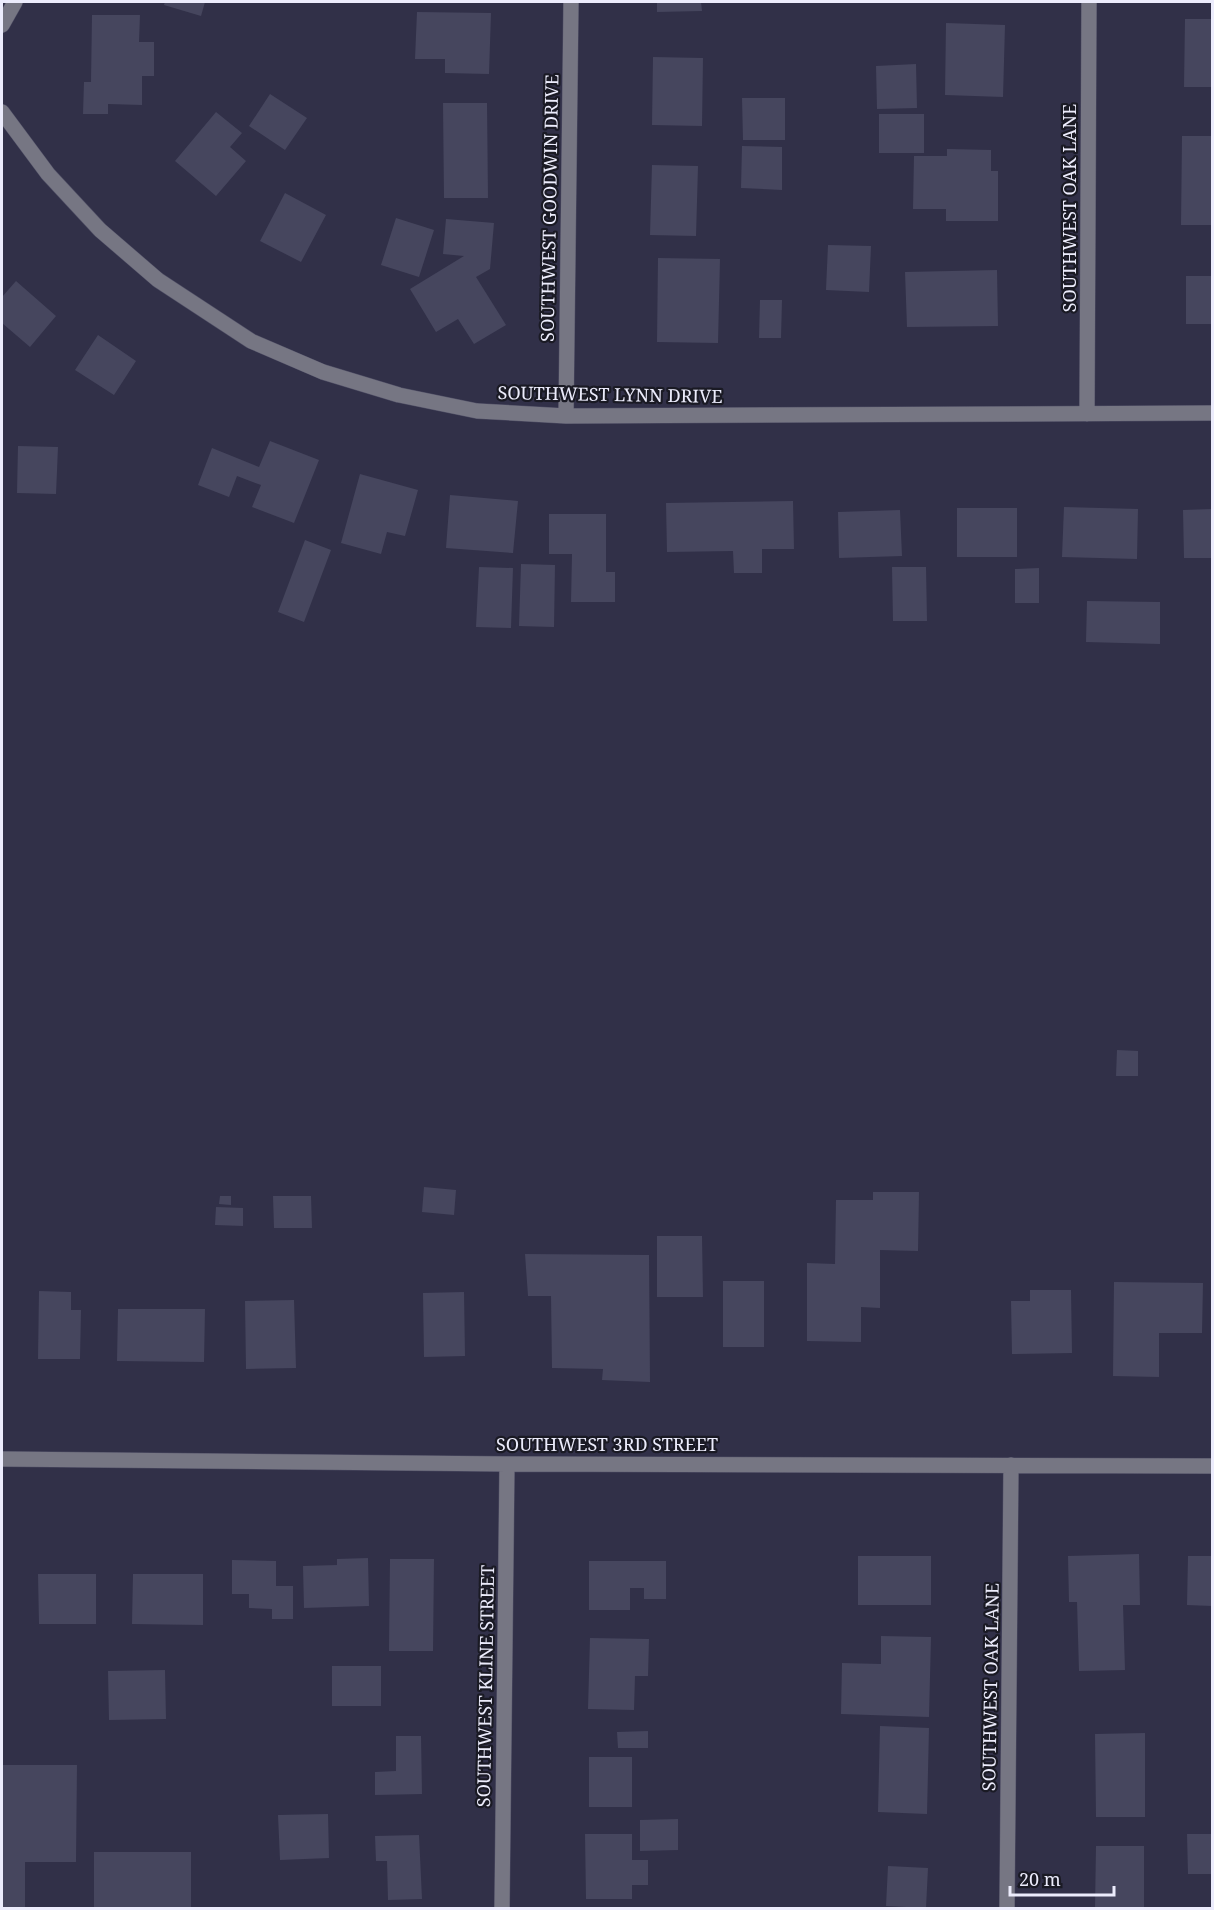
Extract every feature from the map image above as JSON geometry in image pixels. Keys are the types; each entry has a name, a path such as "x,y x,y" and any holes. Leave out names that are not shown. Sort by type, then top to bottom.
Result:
{"street":[{"path":"2,25 15,2"},
{"name":"SOUTHWEST GOODWIN DRIVE","path":"566,416 571,2"},
{"name":"SOUTHWEST OAK LANE","path":"1087,414 1089,2"},
{"name":"SOUTHWEST LYNN DRIVE","path":"2,112 48,174 100,230 158,280 251,341 323,372 399,395 477,411 566,416 1212,413"},
{"name":"SOUTHWEST 3RD STREET","path":"2,1459 507,1464 1212,1466"},
{"name":"SOUTHWEST KLINE STREET","path":"502,1908 507,1464"},
{"name":"SOUTHWEST OAK LANE","path":"1007,1908 1011,1465"}],"building":[{"path":"165,2 205,2 201,16 164,5"},
{"path":"657,2 701,2 702,11 657,12"},
{"path":"417,12 491,13 489,74 445,73 445,59 415,59"},
{"path":"92,15 140,15 139,42 154,42 154,76 142,76 142,105 108,104 108,114 83,114 84,82 91,82"},
{"path":"1185,19 1212,19 1212,87 1184,87"},
{"path":"946,23 1005,25 1003,97 945,95"},
{"path":"653,57 703,58 702,126 652,125"},
{"path":"916,64 917,108 877,109 876,66"},
{"path":"270,94 307,118 285,150 249,126"},
{"path":"742,98 785,98 785,140 743,140"},
{"path":"443,103 487,103 488,198 444,198"},
{"path":"216,112 242,133 230,147 246,161 216,196 175,161"},
{"path":"879,114 924,114 924,153 879,153"},
{"path":"1182,136 1212,136 1212,225 1181,225"},
{"path":"742,146 782,147 782,190 741,188"},
{"path":"947,149 991,150 991,171 998,171 998,221 946,221 946,209 913,209 914,156 947,156"},
{"path":"652,165 698,166 696,236 650,235"},
{"path":"285,193 326,215 301,262 260,241"},
{"path":"396,218 434,230 419,277 381,265"},
{"path":"446,219 494,223 490,269 476,277 506,325 474,344 458,319 436,332 410,289 464,256 443,254"},
{"path":"828,245 871,246 869,292 826,290"},
{"path":"658,258 720,259 718,343 657,342"},
{"path":"997,270 998,326 907,327 905,272"},
{"path":"1186,276 1212,276 1212,324 1186,324"},
{"path":"16,281 56,316 30,347 2,323 2,297"},
{"path":"760,300 782,300 781,338 759,338"},
{"path":"98,335 136,361 114,395 75,370"},
{"path":"270,441 319,460 294,523 252,507 261,485 237,476 229,497 198,485 212,448 259,467"},
{"path":"18,446 58,447 56,494 17,493"},
{"path":"360,474 418,490 405,536 387,532 381,554 341,543"},
{"path":"450,495 518,501 513,553 446,548"},
{"path":"793,501 794,549 762,549 762,573 734,573 733,551 667,552 666,503"},
{"path":"1064,507 1138,509 1137,559 1062,557"},
{"path":"957,508 1017,508 1017,557 957,557"},
{"path":"1212,509 1212,558 1184,558 1183,510"},
{"path":"900,510 902,556 839,558 838,512"},
{"path":"549,514 606,514 606,572 615,572 615,602 571,602 572,554 549,554"},
{"path":"305,540 331,550 304,622 278,612"},
{"path":"521,564 555,565 554,627 519,626"},
{"path":"479,567 513,568 511,628 476,627"},
{"path":"892,567 926,567 927,621 893,621"},
{"path":"1039,568 1039,603 1015,603 1015,569"},
{"path":"1087,601 1160,602 1160,644 1086,642"},
{"path":"1117,1050 1138,1051 1138,1076 1116,1076"},
{"path":"424,1187 456,1190 454,1215 422,1212"},
{"path":"873,1192 919,1192 918,1251 880,1250 880,1308 861,1307 861,1342 807,1341 807,1263 835,1264 836,1200 873,1200"},
{"path":"220,1196 231,1196 231,1205 219,1204"},
{"path":"273,1196 311,1196 312,1228 274,1228"},
{"path":"216,1207 243,1208 243,1226 215,1225"},
{"path":"657,1236 702,1236 703,1297 657,1297"},
{"path":"525,1254 649,1255 650,1382 602,1380 603,1369 552,1368 551,1296 528,1296"},
{"path":"723,1281 764,1281 764,1347 723,1347"},
{"path":"1114,1282 1203,1283 1202,1333 1159,1333 1159,1377 1113,1376"},
{"path":"1030,1290 1071,1290 1072,1353 1012,1354 1011,1301 1030,1301"},
{"path":"39,1291 71,1292 71,1310 81,1310 80,1359 38,1359"},
{"path":"464,1292 465,1356 424,1357 423,1293"},
{"path":"294,1300 296,1368 246,1369 245,1301"},
{"path":"118,1309 205,1309 204,1362 117,1361"},
{"path":"1139,1554 1140,1605 1123,1605 1125,1670 1079,1671 1077,1602 1069,1602 1068,1556"},
{"path":"858,1556 931,1556 931,1605 858,1605"},
{"path":"1188,1556 1212,1556 1212,1606 1187,1605"},
{"path":"368,1558 369,1606 304,1608 303,1566 337,1565 337,1559"},
{"path":"390,1559 434,1559 433,1651 389,1651"},
{"path":"232,1560 276,1561 276,1586 293,1586 293,1619 272,1619 272,1609 249,1608 249,1594 232,1594"},
{"path":"589,1561 666,1561 666,1599 644,1599 644,1588 630,1588 630,1610 589,1610"},
{"path":"38,1574 96,1574 96,1624 39,1624"},
{"path":"133,1574 203,1574 203,1625 132,1624"},
{"path":"881,1636 931,1637 929,1717 841,1714 842,1663 881,1664"},
{"path":"590,1638 649,1639 648,1676 635,1676 634,1710 588,1709"},
{"path":"332,1666 381,1666 381,1706 332,1706"},
{"path":"165,1670 166,1719 109,1720 108,1671"},
{"path":"880,1726 929,1728 927,1814 878,1812"},
{"path":"648,1731 648,1748 618,1748 617,1732"},
{"path":"1145,1733 1145,1817 1096,1817 1095,1734"},
{"path":"396,1736 421,1736 422,1794 375,1795 375,1772 396,1771"},
{"path":"589,1757 632,1757 632,1807 589,1807"},
{"path":"2,1765 77,1765 76,1862 25,1862 25,1908 2,1908"},
{"path":"328,1814 329,1858 280,1860 278,1815"},
{"path":"678,1819 678,1850 640,1851 640,1820"},
{"path":"585,1834 632,1834 632,1860 648,1860 648,1885 632,1885 632,1899 586,1899"},
{"path":"1187,1834 1212,1834 1212,1874 1188,1874"},
{"path":"419,1835 422,1899 388,1900 387,1861 376,1861 375,1836"},
{"path":"1096,1846 1144,1846 1144,1908 1095,1908"},
{"path":"94,1852 191,1852 191,1908 94,1908"},
{"path":"888,1866 928,1868 926,1908 886,1906"}]}
